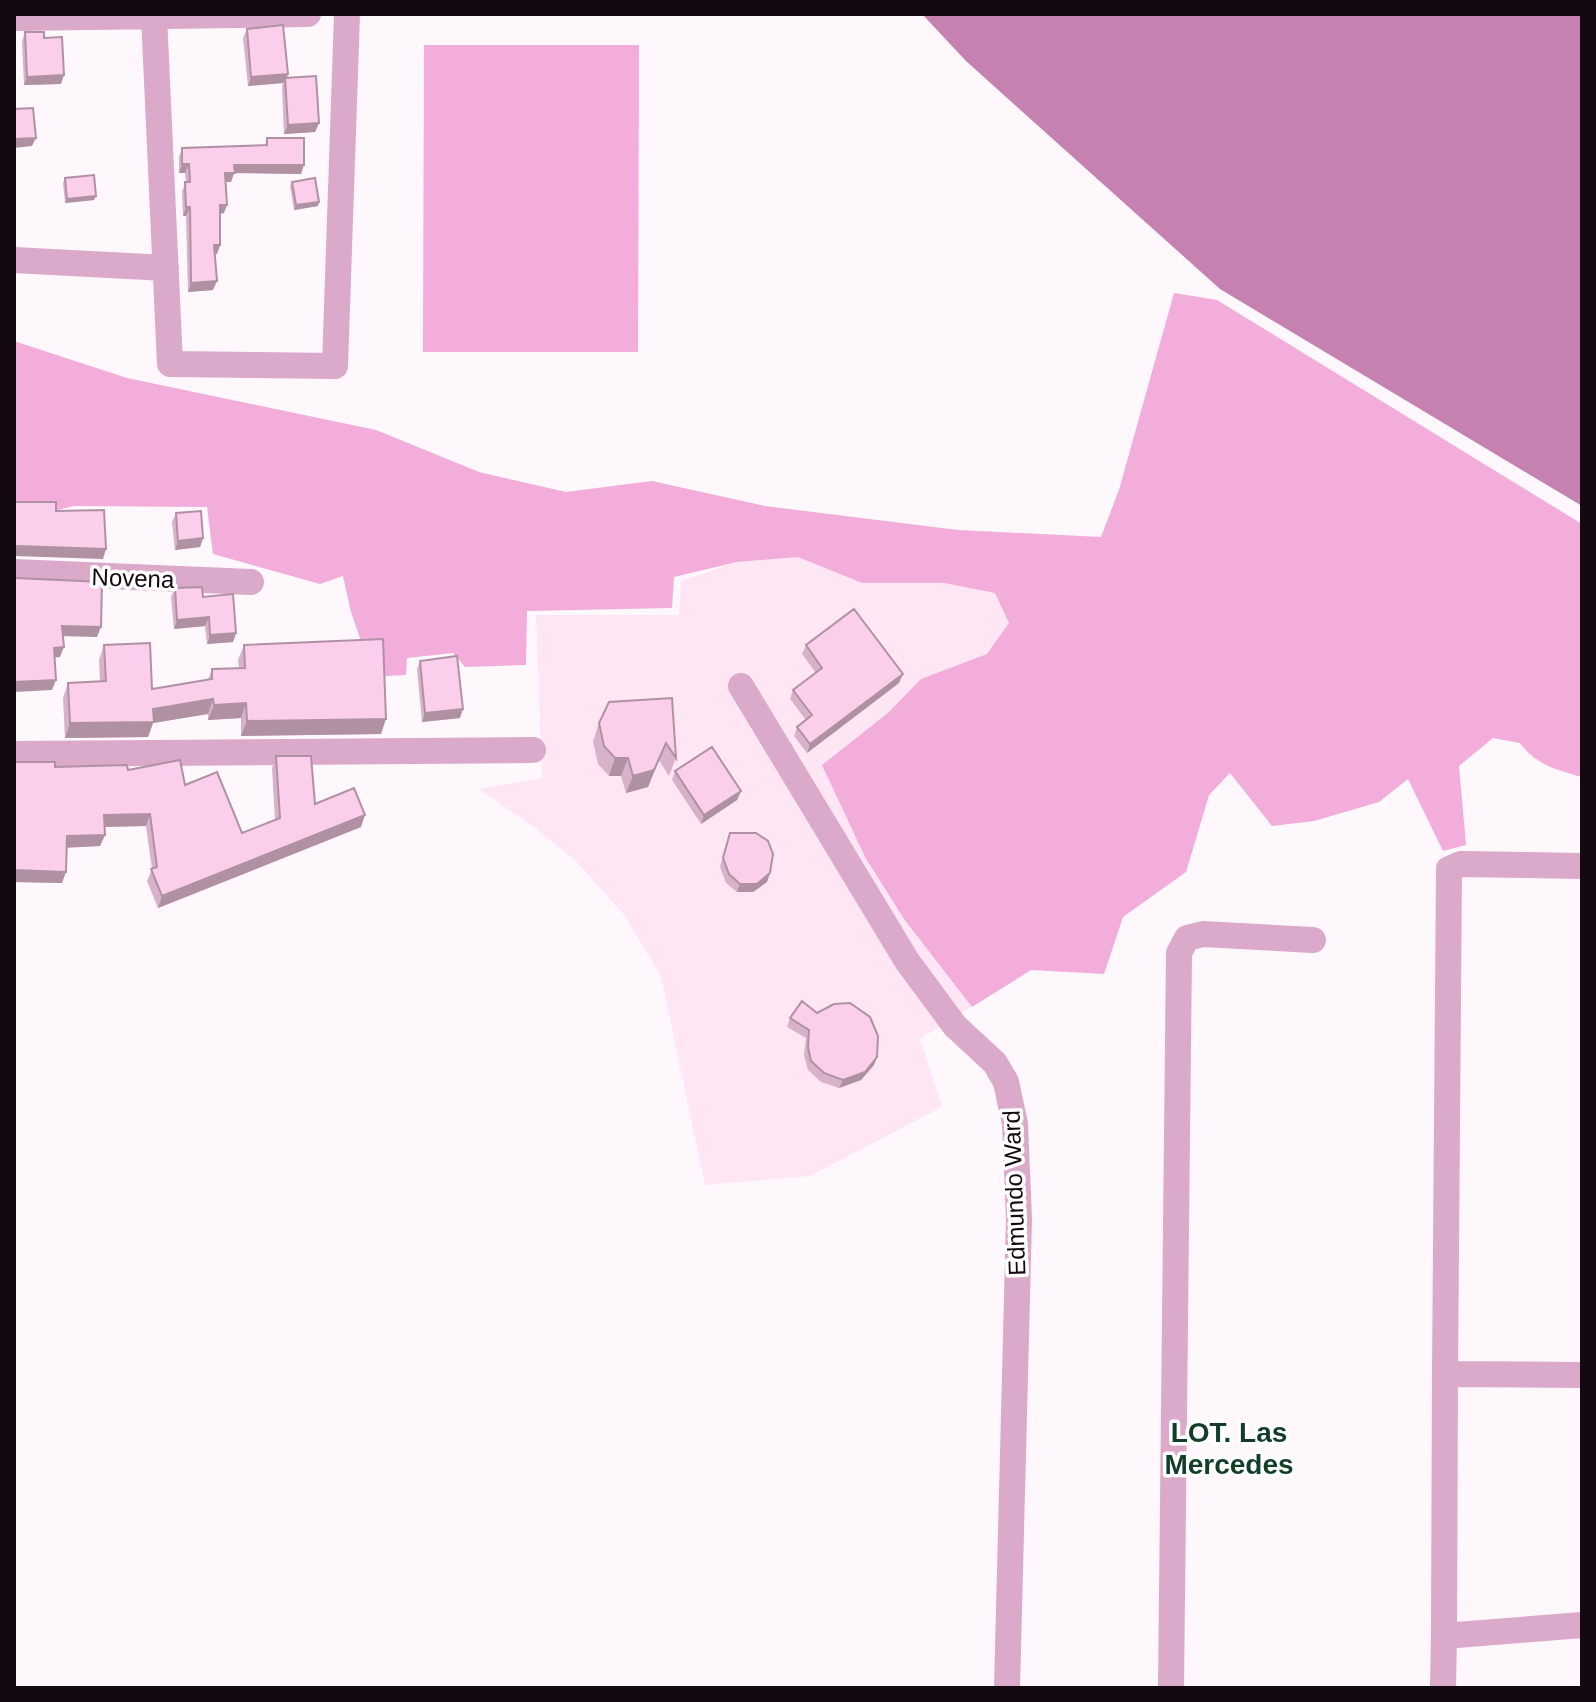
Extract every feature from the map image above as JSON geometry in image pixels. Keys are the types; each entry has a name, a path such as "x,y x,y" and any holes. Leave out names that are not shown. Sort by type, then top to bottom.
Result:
{"street":[{"path":"14,18 308,14"},
{"path":"154,16 170,364 335,366 347,14"},
{"path":"14,260 166,268"},
{"name":"Novena","path":"14,572 251,582"},
{"name":"Edmundo Ward","path":"741,686 907,961 955,1026 995,1063 1006,1082 1015,1124 1019,1219 1007,1688"},
{"path":"14,754 533,750"},
{"path":"1443,1688 1449,869 1461,864 1582,866"},
{"path":"1171,1688 1179,953 1187,938 1203,934 1313,940"},
{"path":"1445,1374 1582,1375"},
{"path":"1444,1636 1582,1625"}],"shaded area":[{"path":"922,14 1582,14 1582,506 1220,289 966,61"},
{"path":"424,45 639,45 638,352 423,352"},
{"path":"1174,293 1217,300 1582,524 1582,777 1540,762 1520,743 1493,738 1459,766 1466,845 1443,851 1408,779 1379,802 1314,821 1272,826 1230,773 1209,795 1186,872 1123,917 1104,974 1031,970 972,1007 904,919 865,857 822,765 888,713 921,679 987,654 1009,623 995,593 944,583 862,583 798,557 737,562 674,577 672,608 527,611 526,665 465,667 453,653 407,658 406,675 385,676 381,646 362,644 343,576 320,584 213,554 207,507 74,506 53,511 14,512 14,341 127,378 376,430 479,472 566,492 652,481 765,506 958,530 1101,537 1119,490"},
{"path":"798,557 862,583 944,583 995,593 1033,630 1031,970 920,1039 942,1107 810,1176 705,1185 661,976 625,916 576,861 479,789 542,778 536,615 679,615 681,581 737,562"}],"building":[{"path":"283,25 288,74 251,77 247,29"},
{"path":"25,32 44,32 44,38 62,37 64,75 27,77"},
{"path":"316,76 319,123 288,125 285,78"},
{"path":"33,108 36,138 14,139 14,109"},
{"path":"267,138 304,138 304,165 234,165 235,173 225,173 227,205 220,205 220,245 214,245 217,281 191,283 190,207 186,207 185,182 190,182 189,164 182,164 182,148 267,145"},
{"path":"94,175 96,196 67,199 65,178"},
{"path":"315,178 319,202 296,205 292,182"},
{"path":"14,502 56,502 56,511 104,510 106,549 14,547"},
{"path":"201,511 203,538 178,541 176,513"},
{"path":"14,577 102,582 101,627 62,626 64,647 54,648 56,680 14,682"},
{"path":"202,587 203,597 233,594 236,633 210,635 209,617 177,620 175,588"},
{"path":"854,609 903,674 810,744 797,727 812,715 793,690 822,668 806,645"},
{"path":"383,639 386,719 247,721 246,703 214,705 213,699 153,709 154,722 70,723 68,683 106,681 104,645 150,643 152,689 212,679 212,669 245,668 244,645"},
{"path":"457,656 463,709 425,713 420,661"},
{"path":"672,698 676,758 666,743 654,770 633,776 628,758 615,758 604,746 599,723 609,702"},
{"path":"712,747 741,791 704,815 675,771"},
{"path":"276,756 311,756 315,804 354,788 365,815 162,896 151,869 157,867 150,814 104,815 105,835 67,836 66,872 14,870 14,762 55,762 55,767 127,765 128,770 180,760 185,785 217,772 242,833 280,818"},
{"path":"730,833 756,833 768,841 773,854 770,873 757,884 740,884 729,874 723,858"},
{"path":"802,1001 817,1013 834,1004 850,1003 870,1017 878,1036 877,1057 865,1072 843,1080 824,1073 811,1061 809,1030 790,1018"}],"district":[{"name":"LOT. Las Mercedes","path":"1229,1448"}]}
